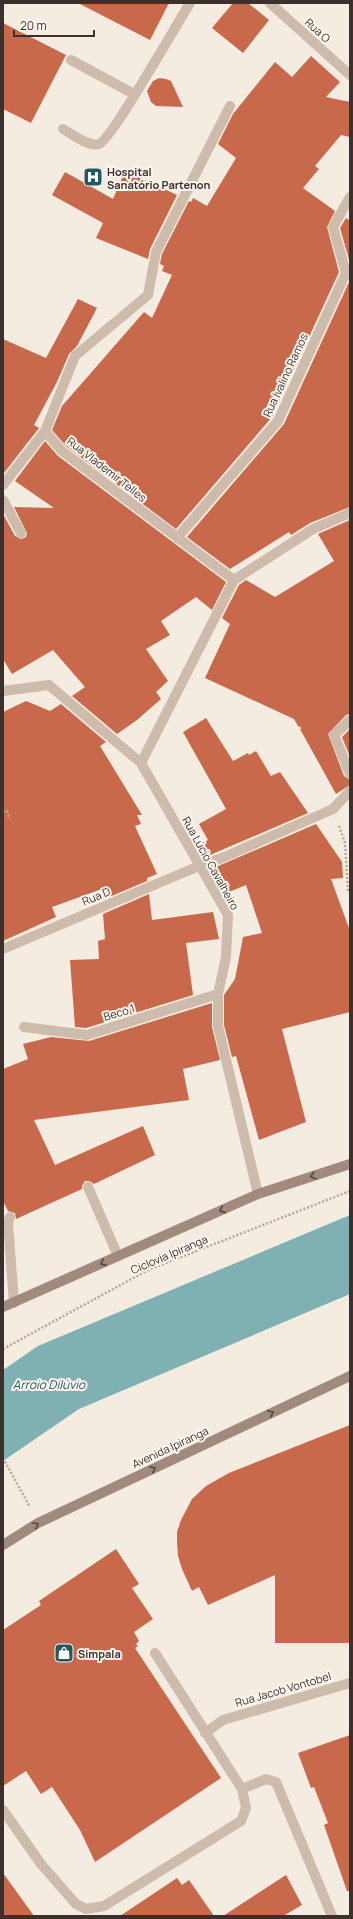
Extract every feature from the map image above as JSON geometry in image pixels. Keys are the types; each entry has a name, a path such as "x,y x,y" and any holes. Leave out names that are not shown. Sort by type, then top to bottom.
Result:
{"main road":[{"path":"3,1308 258,1194 350,1164"},
{"name":"Avenida Ipiranga","path":"3,1545 38,1523 350,1376"}],"street":[{"path":"63,129 88,143 99,144 112,132 190,3"},
{"name":"Rua O","path":"270,3 350,75"},
{"path":"71,60 134,94"},
{"path":"3,486 45,431 75,356 148,295 156,252 230,106"},
{"name":"Rua Ivalino Ramos","path":"177,538 278,421 346,273 333,227 350,197"},
{"name":"Rua Vlademir Telles","path":"45,431 62,451 234,580"},
{"path":"3,500 21,533"},
{"path":"141,763 234,580 313,529 350,513"},
{"name":"Rua Lúcio Cavalheiro","path":"3,691 49,685 141,763 228,915 226,957 218,994 218,1026 258,1194"},
{"path":"350,720 334,735 350,774"},
{"path":"333,809 350,791"},
{"name":"Rua D","path":"3,949 199,866 222,858 333,809"},
{"name":"Beco 1","path":"24,1027 87,1035 218,994"},
{"path":"88,1187 92,1193 118,1256"},
{"path":"10,1217 8,1223 14,1303"},
{"path":"3,1810 41,1864 76,1904 86,1909 104,1906 241,1821 246,1808 242,1789 155,1653"},
{"name":"Rua Jacob Vontobel","path":"206,1733 223,1720 350,1683"},
{"path":"242,1789 266,1779 276,1782 332,1916"}],"path":[{"path":"333,809 345,843 348,892"},
{"path":"3,812 7,811 10,819"},
{"name":"Ciclovia Ipiranga","path":"3,1349 148,1270 350,1191"},
{"path":"3,1458 15,1477 38,1523"}],"water":[{"name":"Arroio Dilúvio","path":"350,1215 350,1294 79,1409 3,1461 3,1370 38,1346"}],"building":[{"path":"78,3 169,3 150,40"},
{"path":"233,3 248,3 269,20 243,53 212,28"},
{"path":"3,23 66,55 31,123 3,109"},
{"path":"311,56 340,82 326,97 350,102 350,137 341,135 315,166 319,169 303,188 335,211 327,227 339,272 272,417 176,529 66,446 52,430 62,406 144,312 152,318 172,275 162,271 164,266 160,264 162,254 189,201 191,202 193,198 207,206 236,158 218,144 233,114 275,62 292,77"},
{"path":"159,78 171,81 183,107 156,106 151,102 147,91 153,81"},
{"path":"125,171 177,195 150,249 148,259 96,238 103,223 52,195 65,172 113,199"},
{"path":"346,218 350,221 350,263 340,228"},
{"path":"350,280 350,507 310,523 291,535 289,532 230,569 187,537 284,424"},
{"path":"78,299 97,308 77,346 69,354 57,382 34,425 39,428 4,473 3,339 46,358"},
{"path":"45,441 58,456 226,582 212,610 196,597 161,621 170,635 146,649 168,681 156,692 161,699 137,720 117,734 72,696 85,687 53,650 12,674 3,659 3,514 15,536 21,539 26,537 27,533 14,507 54,508 15,481"},
{"path":"350,520 350,714 346,715 328,734 344,776 350,780 350,785 336,794 300,729 302,728 298,726 294,719 205,678 230,624 222,618 239,585 246,580 275,597 334,561 318,534"},
{"path":"26,701 50,711 61,704 106,742 100,746 142,815 137,815 141,824 135,826 157,874 147,878 147,881 102,900 102,889 52,907 56,917 3,941 3,712"},
{"path":"206,718 233,761 248,753 249,755 256,751 271,776 280,772 308,813 210,855 203,843 208,840 199,824 226,809 183,732"},
{"path":"350,729 350,757 342,737"},
{"path":"316,824 342,862 343,878 331,879 350,931 350,1012 282,1029 306,1122 259,1140 236,1056 232,1057 224,1025 224,995 235,979 243,937 262,933 246,885 229,892 216,867"},
{"path":"149,894 152,920 213,912 219,939 186,943 193,995 86,1028 75,1027 70,960 99,959 98,941 105,939 103,914"},
{"path":"212,1003 212,1027 220,1060 183,1069 189,1100 34,1120 55,1165 143,1126 155,1155 94,1184 89,1181 85,1181 82,1189 16,1219 15,1213 8,1211 3,1201 3,1069 28,1059 23,1044 51,1037 89,1041"},
{"path":"350,1425 350,1643 275,1643 275,1575 208,1605 199,1587 192,1591 182,1569 178,1556 177,1543 177,1532 181,1520 192,1499 206,1486 229,1473"},
{"path":"116,1549 139,1584 132,1588 153,1619 134,1632 139,1641 136,1644 138,1646 135,1648 221,1778 95,1862 80,1830 52,1787 41,1794 26,1771 3,1786 3,1630 41,1605 39,1601"},
{"path":"350,1735 350,1891 347,1891 324,1825 328,1823 314,1787 311,1788 298,1753"},
{"path":"3,1873 34,1916 3,1916"},
{"path":"286,1875 302,1905 283,1916 223,1916"},
{"path":"177,1878 182,1885 189,1880 214,1916 120,1916"}],"place":[{"name":"Hospital Sanatório Partenon","path":"93,177"},
{"name":"Simpala","path":"64,1653"}]}
